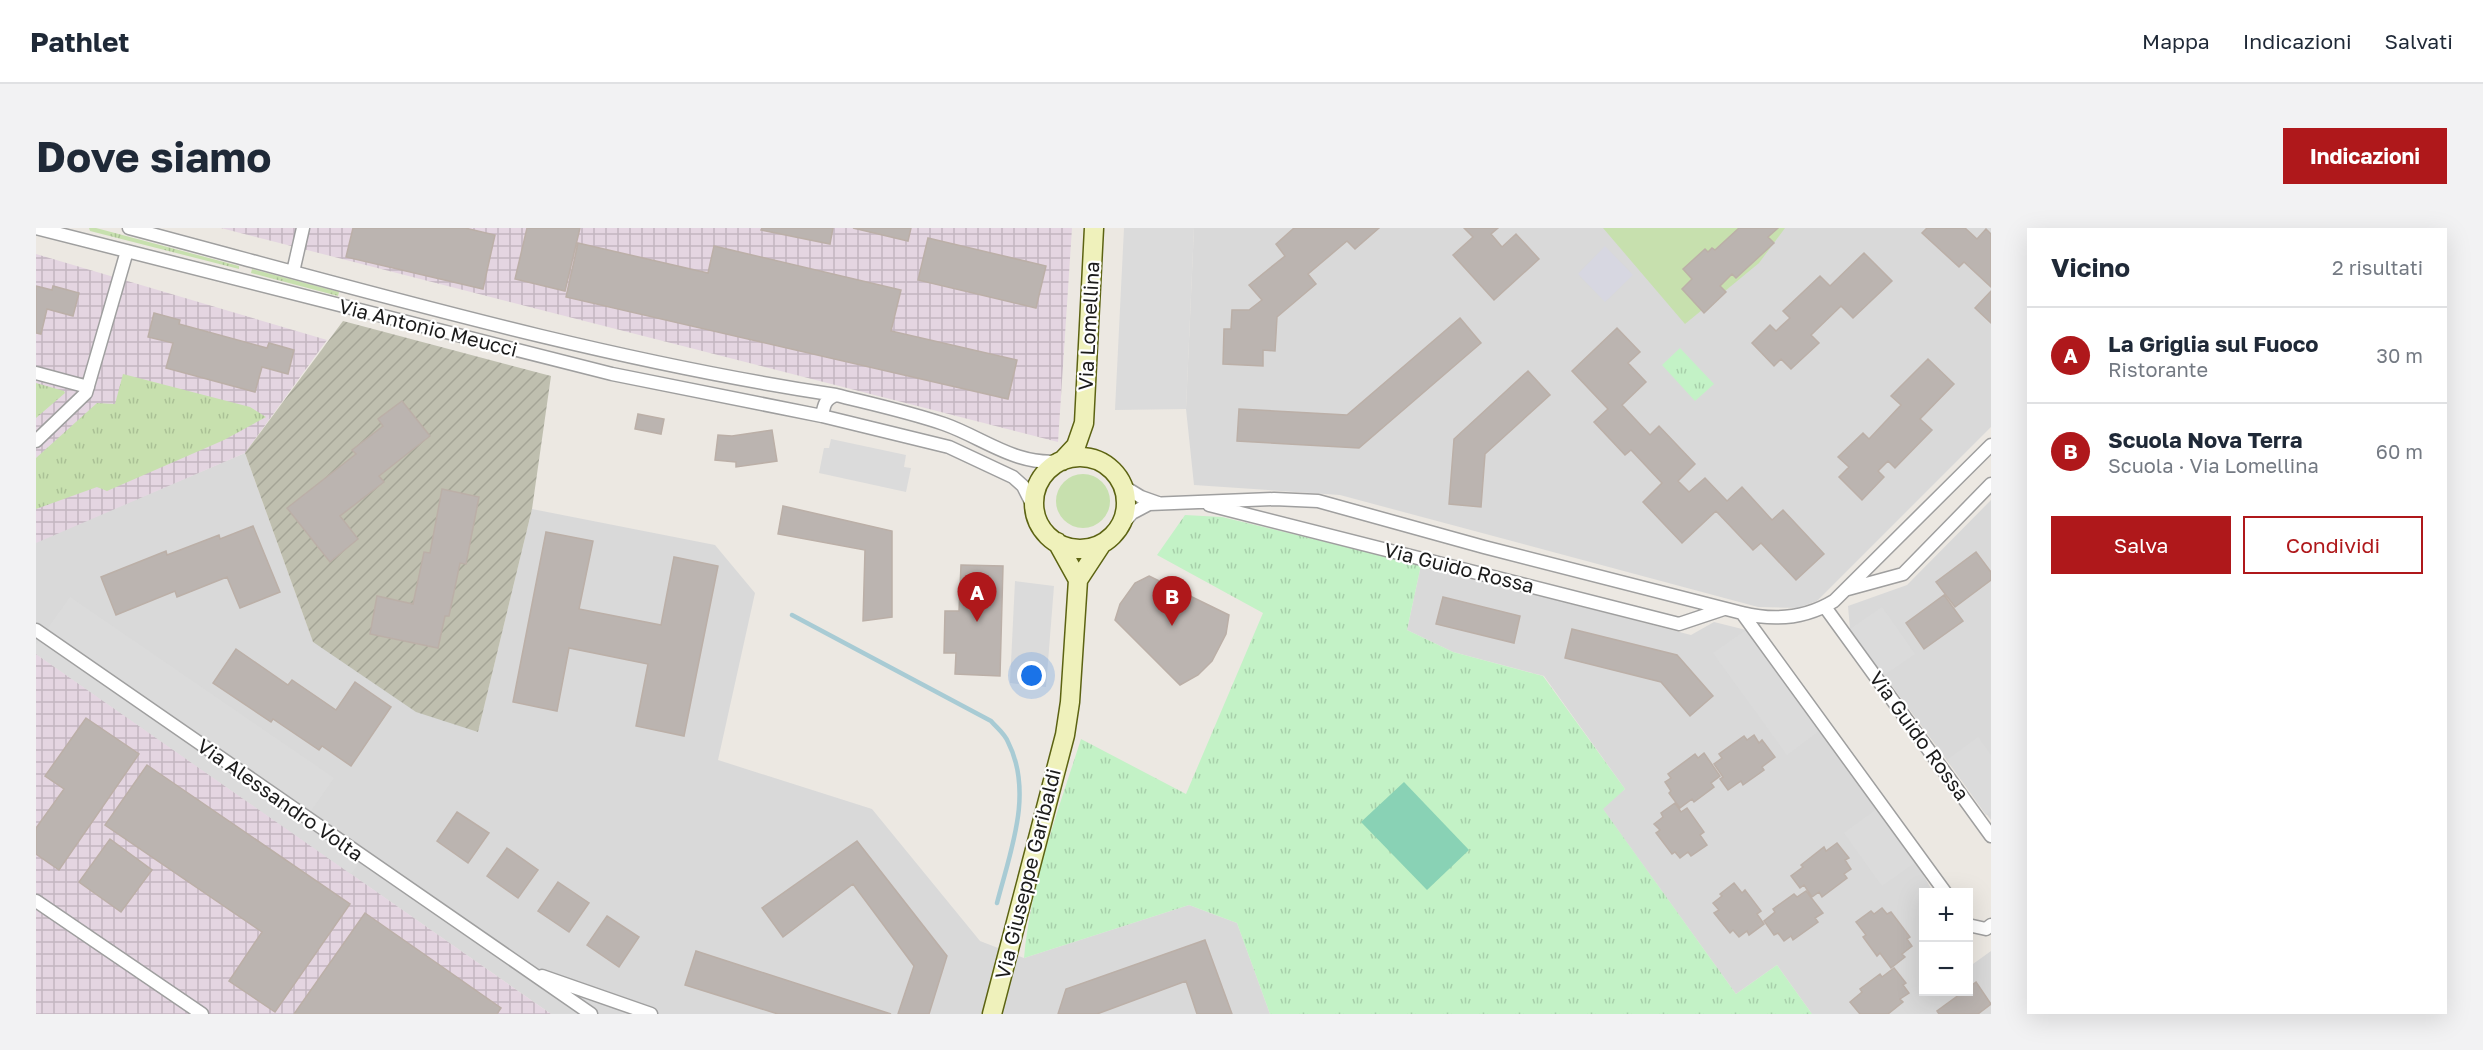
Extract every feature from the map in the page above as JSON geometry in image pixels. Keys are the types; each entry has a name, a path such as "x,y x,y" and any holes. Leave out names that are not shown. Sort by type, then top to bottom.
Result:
{"main road":[{"name":"Via Lomellina","path":"1062,461 1076,446 1084,423 1094,228"},
{"name":"Via Lomellina","path":"1084,423 1088,437 1106,465"},
{"path":"1058,542 1078,580 1101,545 1110,539 1120,526 1127,501 1118,476 1106,465 1087,458 1075,457 1062,461 1048,470 1039,483 1034,498 1034,508 1039,524 1045,533 1058,542 1076,547 1101,545"},
{"name":"Via Giuseppe Garibaldi","path":"992,1014 1065,735 1070,702 1078,580"}],"street":[{"name":"Via Antonio Meucci","path":"36,228 601,371 822,416 949,447 1013,477 1023,486 1034,508"},
{"name":"Via Antonio Meucci","path":"129,228 625,356 836,395 941,423 1028,461 1046,463 1062,461"},
{"path":"293,272 303,228"},
{"path":"36,441 86,393 127,252"},
{"path":"36,373 88,387"},
{"path":"822,416 825,403 836,395"},
{"name":"Via Guido Rossa","path":"1120,526 1139,509 1149,504 1193,501 1318,501 1724,609 1763,618 1781,618 1825,607 1847,590 1991,445"},
{"name":"Via Guido Rossa","path":"1847,590 1903,574 1991,484"},
{"name":"Via Guido Rossa","path":"1123,486 1141,497 1162,504"},
{"name":"Via Guido Rossa","path":"1193,501 1679,624 1724,609"},
{"name":"Via Guido Rossa","path":"1825,607 1991,836"},
{"path":"1742,613 1942,888"},
{"name":"Via Alessandro Volta","path":"36,630 591,1014"},
{"path":"36,901 202,1014"},
{"path":"1973,926 1986,929 1991,925"},
{"name":"Via Alessandro Volta","path":"524,969 651,1014"}],"shaded area":[{"path":"221,228 1072,228 1058,442"},
{"path":"1124,228 1194,228 1186,409 1115,410"},
{"path":"1194,228 1991,228 1991,427 1817,601 1798,608 1758,607 1340,495 1194,485 1186,409"},
{"path":"1605,246 1633,275 1605,302 1578,274"},
{"path":"36,254 327,340 245,453 36,543"},
{"path":"343,321 551,376 532,509 478,732 416,712 313,642 245,453"},
{"path":"831,439 906,455 904,467 911,468 906,492 819,473 824,448 829,448"},
{"path":"245,453 313,642 478,732 532,509 715,545 755,593 718,760 872,809 980,941 1024,958 1189,905 1237,923 1270,1014 551,1014 36,654 36,542"},
{"path":"1991,500 1991,820 1850,629 1848,606 1907,585"},
{"path":"1421,565 1691,635 1714,622 1746,630 1916,862 1931,888 1919,888 1919,996 1973,996 1973,964 1991,951 1991,1014 1812,1014 1777,965 1736,994 1602,808 1625,789 1544,676 1453,652 1407,630"},
{"path":"1015,581 1054,586 1046,687 1010,683"},
{"path":"70,597 334,778 306,818 363,858 351,874 36,654 36,645"},
{"path":"1882,607 1915,654 1883,676 1850,629"},
{"path":"1746,630 1819,731 1787,755 1713,653"},
{"path":"36,654 351,874 551,1014 36,1014"},
{"path":"1978,737 1991,755 1991,811 1986,815 1947,760"},
{"path":"1878,808 1916,862 1882,886 1844,833"}],"green space":[{"path":"89,228 239,266 239,269 90,231"},
{"path":"1603,228 1785,228 1759,263 1685,324"},
{"path":"252,269 339,292 338,296 251,273"},
{"path":"1680,348 1714,384 1695,401 1662,365"},
{"path":"123,374 250,407 266,417 224,440 107,491 97,487 36,509 36,458 97,403 115,404"},
{"path":"36,383 65,393 36,418"},
{"path":"1078,474 1088,474 1102,482 1108,491 1110,501 1108,511 1102,520 1088,528 1078,528 1061,516 1056,506 1056,496 1068,479"},
{"path":"1185,515 1222,517 1421,565 1407,630 1453,652 1543,676 1625,789 1603,809 1736,994 1777,965 1812,1014 1270,1014 1237,923 1189,905 1024,958 1039,875 1081,739 1186,794 1263,613 1157,555"},
{"path":"1404,782 1469,850 1427,890 1361,822"}],"building":[{"path":"353,228 465,228 495,235 483,289 346,257"},
{"path":"527,228 580,228 565,291 515,279"},
{"path":"762,228 833,228 830,244 761,230"},
{"path":"853,228 911,228 908,241"},
{"path":"1294,228 1379,228 1355,249 1347,241 1308,274 1316,284 1277,317 1275,351 1263,350 1263,366 1223,364 1224,329 1231,329 1232,310 1249,310 1262,300 1249,285 1285,256 1276,244"},
{"path":"1464,228 1498,228 1491,234 1502,247 1516,234 1539,259 1494,300 1453,255 1473,237"},
{"path":"1739,228 1778,228 1768,237 1774,243 1736,278 1732,274 1720,286 1726,292 1704,313 1682,289 1692,279 1683,269 1705,249 1708,252 1712,248 1715,250"},
{"path":"1927,228 1965,228 1977,239 1986,229 1991,234 1991,287 1964,262 1959,267 1922,233"},
{"path":"928,238 1046,266 1036,308 918,280"},
{"path":"578,243 708,273 714,246 901,290 891,331 1017,360 1008,399 566,297"},
{"path":"1864,253 1892,281 1853,318 1841,306 1811,335 1819,343 1791,369 1781,359 1774,366 1752,343 1770,325 1776,331 1790,318 1783,311 1820,276 1830,286"},
{"path":"36,286 52,290 53,286 79,293 73,316 47,309 41,334 36,333"},
{"path":"1991,291 1991,323 1975,308"},
{"path":"154,313 180,320 179,324 267,348 269,343 294,350 288,374 262,367 255,392 166,368 173,343 148,337"},
{"path":"1460,318 1481,343 1359,448 1237,441 1239,409 1347,415"},
{"path":"1617,328 1640,352 1628,363 1646,382 1622,405 1650,435 1659,426 1695,464 1678,481 1689,492 1705,478 1727,501 1742,487 1772,520 1783,510 1824,554 1796,580 1761,543 1753,550 1716,511 1682,543 1643,502 1662,483 1631,450 1625,455 1594,422 1608,409 1572,371"},
{"path":"1928,359 1954,384 1920,419 1932,430 1895,468 1888,461 1878,471 1884,477 1862,500 1839,477 1849,467 1838,457 1863,433 1869,439 1901,405 1891,396"},
{"path":"1528,371 1550,395 1485,454 1481,507 1449,504 1454,439"},
{"path":"402,401 430,436 379,476 384,482 340,516 358,539 330,562 287,508 356,454 352,450 383,426 378,419"},
{"path":"638,414 664,419 661,434 635,429"},
{"path":"772,430 777,461 736,467 736,462 715,460 718,435 732,436"},
{"path":"442,489 479,497 466,564 460,563 449,616 445,616 438,648 370,634 377,596 413,604 424,552 430,553"},
{"path":"783,506 892,531 892,617 863,621 865,550 778,534"},
{"path":"253,526 280,592 240,608 227,577 177,597 175,591 116,615 101,577 166,551 167,555 219,535 220,539"},
{"path":"546,532 593,541 579,609 661,625 674,557 718,566 684,736 636,726 648,664 569,648 557,711 513,702"},
{"path":"1976,552 1991,572 1991,580 1955,607 1936,582"},
{"path":"961,565 1003,566 1000,676 955,674 956,653 944,653 945,611 959,611"},
{"path":"1149,576 1229,615 1226,634 1212,661 1198,675 1180,685 1115,620 1120,604 1135,583"},
{"path":"1944,595 1963,621 1924,649 1906,623"},
{"path":"1443,597 1520,616 1514,643 1436,624"},
{"path":"1572,629 1677,655 1713,696 1690,716 1661,682 1565,658"},
{"path":"236,649 288,685 292,680 336,710 355,682 391,707 351,766 322,746 319,750 273,719 271,722 213,683"},
{"path":"86,718 139,754 59,870 36,854 36,828 64,789 45,776"},
{"path":"1754,735 1759,743 1762,740 1775,757 1762,767 1764,770 1743,785 1741,781 1728,790 1720,779 1723,777 1714,764 1722,758 1719,754 1744,736 1747,740"},
{"path":"1704,753 1720,776 1711,783 1714,787 1694,802 1692,799 1680,808 1669,793 1671,791 1665,782 1671,778 1668,774 1695,754 1698,758"},
{"path":"147,765 350,904 275,1012 229,981 262,932 105,825"},
{"path":"1675,803 1681,812 1687,808 1704,832 1700,835 1707,845 1691,856 1688,852 1680,858 1675,852 1672,854 1656,833 1660,830 1654,824 1663,817 1661,813"},
{"path":"457,812 489,833 468,863 437,841"},
{"path":"110,839 152,870 121,912 79,882"},
{"path":"857,841 947,956 929,1014 898,1014 914,966 853,884 783,937 762,908"},
{"path":"1837,843 1849,858 1845,860 1851,869 1844,874 1847,878 1822,897 1819,892 1812,897 1804,885 1800,888 1791,876 1824,847 1826,851"},
{"path":"507,848 538,870 518,898 487,876"},
{"path":"558,882 589,903 569,932 538,911"},
{"path":"1734,883 1742,893 1745,890 1761,911 1757,914 1764,924 1749,935 1747,931 1739,937 1733,930 1730,933 1714,913 1719,910 1713,903"},
{"path":"1806,891 1823,913 1815,918 1818,922 1793,940 1791,936 1784,941 1778,933 1774,935 1764,921 1775,912 1773,909 1794,894 1797,897"},
{"path":"1882,908 1887,914 1891,912 1910,937 1907,939 1912,946 1902,954 1905,957 1891,968 1880,953 1877,956 1863,937 1866,935 1856,922 1871,911 1874,914"},
{"path":"365,913 501,1008 497,1014 294,1014"},
{"path":"607,916 639,937 619,967 587,945"},
{"path":"1205,940 1232,1014 1197,1014 1186,981 1097,1014 1058,1014 1066,989"},
{"path":"696,951 891,1014 778,1014 685,985"},
{"path":"1894,968 1906,983 1903,985 1909,993 1900,999 1903,1002 1888,1014 1860,1014 1850,1002 1862,992 1860,989 1880,974 1882,977"},
{"path":"1976,982 1991,1004 1978,1014 1939,1014 1937,1011 1958,996 1973,996 1973,984"}],"waterway":[{"path":"792,615 991,721 1005,736 1016,761 1019,802 1013,843 997,903"}],"place":[{"name":"La Griglia sul Fuoco","path":"977,622"},
{"name":"Scuola Nova Terra","path":"1172,626"}]}
